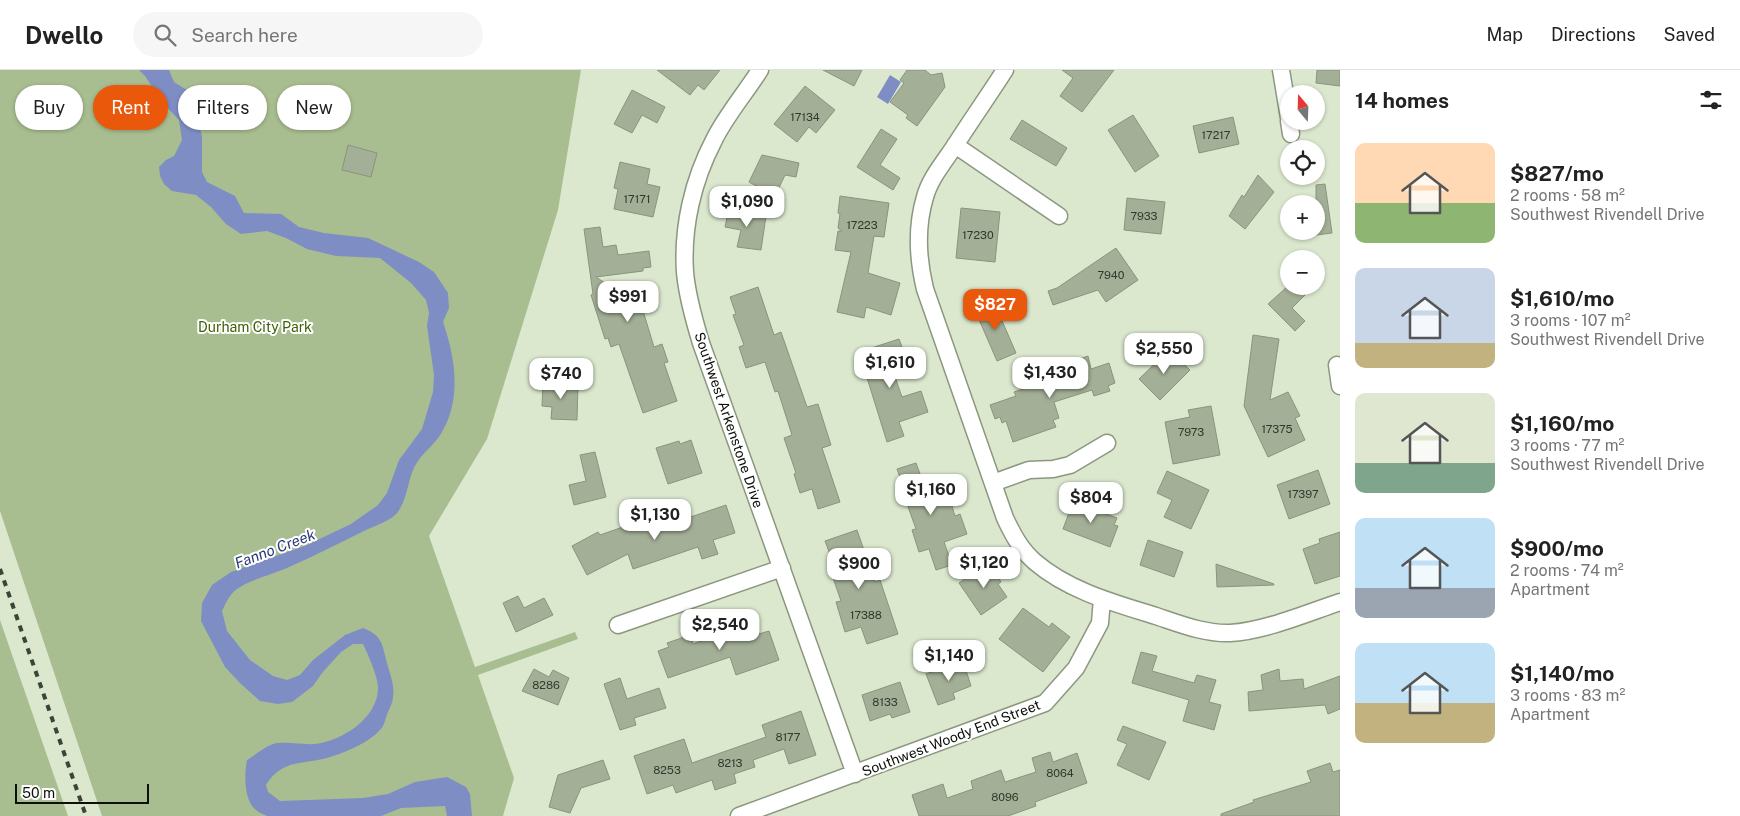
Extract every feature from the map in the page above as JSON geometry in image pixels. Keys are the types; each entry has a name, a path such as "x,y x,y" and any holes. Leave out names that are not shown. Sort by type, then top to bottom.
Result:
{"street":[{"name":"Southwest Arkenstone Drive","path":"760,70 714,139 693,188 686,236 685,272 691,308 701,343 855,774"},
{"path":"1005,70 936,174 925,195 921,213 920,233 921,272 928,298 1005,518 1014,537 1025,552 1036,562 1057,577 1084,592 1193,628 1230,633 1259,628 1340,602"},
{"path":"1281,70 1284,85"},
{"path":"955,145 1059,216"},
{"path":"1336,365 1340,386"},
{"path":"993,483 1029,470 1053,469 1070,465 1107,443"},
{"path":"618,625 782,568"},
{"name":"Southwest Woody End Street","path":"739,816 1045,703 1076,668 1100,623 1102,598"}],"green space":[{"name":"Durham City Park","path":"0,70 581,70 558,210 487,439 429,536 475,667 575,632 578,639 478,675 514,778 503,816 102,816 0,511"},
{"path":"0,620 68,816 0,816"}],"water":[{"path":"139,70 169,70 174,82 179,85 178,119 168,108 168,85 151,85"},
{"path":"890,75 901,82 888,104 877,97"},
{"path":"180,130 201,130 202,172 207,182 235,196 244,213 281,214 299,227 324,233 368,238 419,262 434,272 448,293 449,308 443,322 453,363 454,391 452,405 442,432 414,467 404,501 397,513 386,521 283,570 242,586 228,599 222,611 227,631 250,660 273,676 287,680 300,675 313,660 345,635 363,628 370,631 381,641 392,680 392,701 383,726 378,732 356,747 338,754 284,768 272,777 266,785 268,792 280,801 363,798 388,794 415,782 447,777 466,787 470,794 472,816 447,816 445,806 401,808 381,816 267,816 256,810 249,800 245,780 247,760 273,744 315,744 347,733 357,726 372,709 378,688 376,678 363,644 353,644 341,652 313,686 292,702 278,704 260,701 225,667 201,621 202,603 212,585 231,572 307,545 351,524 378,505 387,493 399,460 422,429 433,392 434,375 427,326 429,313 426,300 411,283 380,258 336,256 307,249 267,231 241,234 226,224 211,207 196,195 172,191 164,184 160,176 159,167 166,160 174,156 182,140"}],"building":[{"path":"657,70 720,70 704,90 698,85 690,95"},
{"path":"823,70 862,70 854,86"},
{"path":"907,70 925,70 931,75 942,73 945,87 917,126 906,118 908,115 890,102 904,83 900,80"},
{"path":"1062,70 1114,70 1082,112 1060,96 1073,78"},
{"path":"1317,70 1340,70 1340,86 1316,83"},
{"path":"805,86 835,110 816,133 809,127 797,142 774,124"},
{"path":"632,90 665,107 657,123 642,115 632,133 614,124"},
{"path":"1133,115 1159,156 1135,172 1108,130"},
{"path":"1233,117 1239,144 1199,153 1193,126"},
{"path":"1022,120 1067,148 1056,166 1010,139"},
{"path":"881,129 897,139 880,165 900,178 893,190 857,167"},
{"path":"348,145 377,153 371,177 342,170"},
{"path":"762,155 799,163 796,177 785,175 775,196 749,182"},
{"path":"620,162 650,169 647,184 660,187 653,217 614,209 618,189 614,188"},
{"path":"1258,175 1274,192 1245,229 1229,216 1242,195 1244,197"},
{"path":"1325,184 1332,233 1325,234 1325,195 1316,195 1316,185"},
{"path":"840,196 889,203 884,237 874,236 868,273 900,283 891,315 866,307 864,318 837,312 851,252 835,250 838,231 842,231 838,228"},
{"path":"1127,198 1165,202 1161,234 1124,230"},
{"path":"729,208 766,216 761,250 737,247 741,230 725,227"},
{"path":"961,208 1000,212 995,262 956,258"},
{"path":"600,227 603,247 616,245 618,255 649,251 651,267 643,268 643,271 596,277 626,297 629,307 641,304 654,347 662,344 668,362 664,363 677,401 643,413 619,344 611,347 608,338 605,339 591,295 593,294 584,229"},
{"path":"1116,248 1138,280 1106,302 1098,290 1053,305 1048,291 1057,288"},
{"path":"758,287 774,335 781,332 807,407 818,404 831,445 822,448 840,502 818,509 812,489 800,493 794,474 796,473 784,438 792,435 778,391 775,392 765,362 746,368 739,347 744,345 733,315 736,314 730,297"},
{"path":"1280,293 1280,295 1305,295 1292,308 1305,321 1295,331 1268,304"},
{"path":"993,300 1016,353 997,361 974,308"},
{"path":"1253,335 1279,339 1270,400 1288,392 1300,416 1295,418 1305,440 1268,457 1244,406"},
{"path":"899,339 905,355 889,360 902,397 921,391 928,412 899,422 904,436 887,442 859,352"},
{"path":"1169,350 1190,370 1160,400 1139,379"},
{"path":"1088,356 1091,369 1109,363 1115,383 1108,386 1110,391 1094,396 1092,390 1054,402 1059,418 1053,420 1056,427 1013,442 1006,421 1002,423 1000,417 995,419 990,405 1016,396 1014,392 1071,373 1068,363"},
{"path":"543,382 578,385 577,420 551,419 552,407 542,406"},
{"path":"1211,406 1220,455 1173,464 1165,422 1190,417 1188,410"},
{"path":"691,440 702,473 668,484 656,448 679,441 680,444"},
{"path":"595,452 606,497 574,505 569,485 586,481 580,455"},
{"path":"916,463 927,493 946,487 955,516 960,514 967,534 944,542 952,565 936,570 929,549 919,552 912,530 916,529 897,469"},
{"path":"1318,470 1330,504 1289,519 1277,485"},
{"path":"1167,471 1209,490 1191,529 1164,517 1172,500 1157,493"},
{"path":"1073,502 1117,518 1114,525 1118,526 1110,547 1063,529"},
{"path":"726,505 735,533 713,540 718,554 702,559 698,547 633,569 628,554 587,575 572,546 598,532 600,535 643,520 646,527 663,521 664,526"},
{"path":"857,530 875,582 880,580 898,634 867,644 861,627 845,632 836,602 841,601 831,572 836,570 825,541"},
{"path":"1340,532 1340,576 1315,584 1303,549 1320,543 1319,539"},
{"path":"1148,540 1183,552 1174,577 1140,565"},
{"path":"989,563 1001,582 998,584 1007,597 981,615 959,583"},
{"path":"1216,564 1274,584 1274,585 1217,587"},
{"path":"518,596 524,608 544,598 553,615 516,632 503,603"},
{"path":"1023,608 1049,627 1052,623 1070,637 1043,672 999,639"},
{"path":"747,622 752,636 769,631 779,660 736,675 730,657 668,678 658,651 669,647 667,643 690,635 693,644 722,634 721,631"},
{"path":"1141,652 1157,656 1152,671 1194,683 1197,675 1216,680 1209,702 1221,705 1214,730 1183,721 1189,700 1132,683"},
{"path":"963,661 971,686 953,693 955,699 938,705 926,674"},
{"path":"534,669 549,677 553,670 569,678 558,705 522,691"},
{"path":"1279,669 1280,681 1303,679 1304,689 1340,676 1340,709 1328,714 1325,705 1249,711 1248,692 1263,690 1261,675"},
{"path":"620,678 627,699 659,688 666,708 634,718 636,725 620,730 604,684"},
{"path":"900,682 910,712 892,718 890,714 870,721 862,695"},
{"path":"801,711 816,755 789,764 784,749 753,760 755,767 734,774 736,783 715,790 712,780 676,793 673,785 647,794 634,756 684,739 692,763 766,737 762,725"},
{"path":"1123,726 1166,742 1149,780 1117,765 1127,744 1117,740"},
{"path":"1050,752 1053,762 1077,753 1087,783 1035,802 1036,806 1008,816 919,816 912,795 943,784 947,798 973,789 971,781 1001,770 1005,782 1036,772 1032,758"},
{"path":"603,760 610,779 581,788 570,813 549,807 558,775"},
{"path":"1330,763 1333,772 1340,770 1340,816 1221,816 1221,814 1254,802 1253,800 1311,782 1307,771"}],"railway":[{"path":"0,569 86,816"}],"water label":[{"name":"Fanno Creek","path":"275,549"}]}
